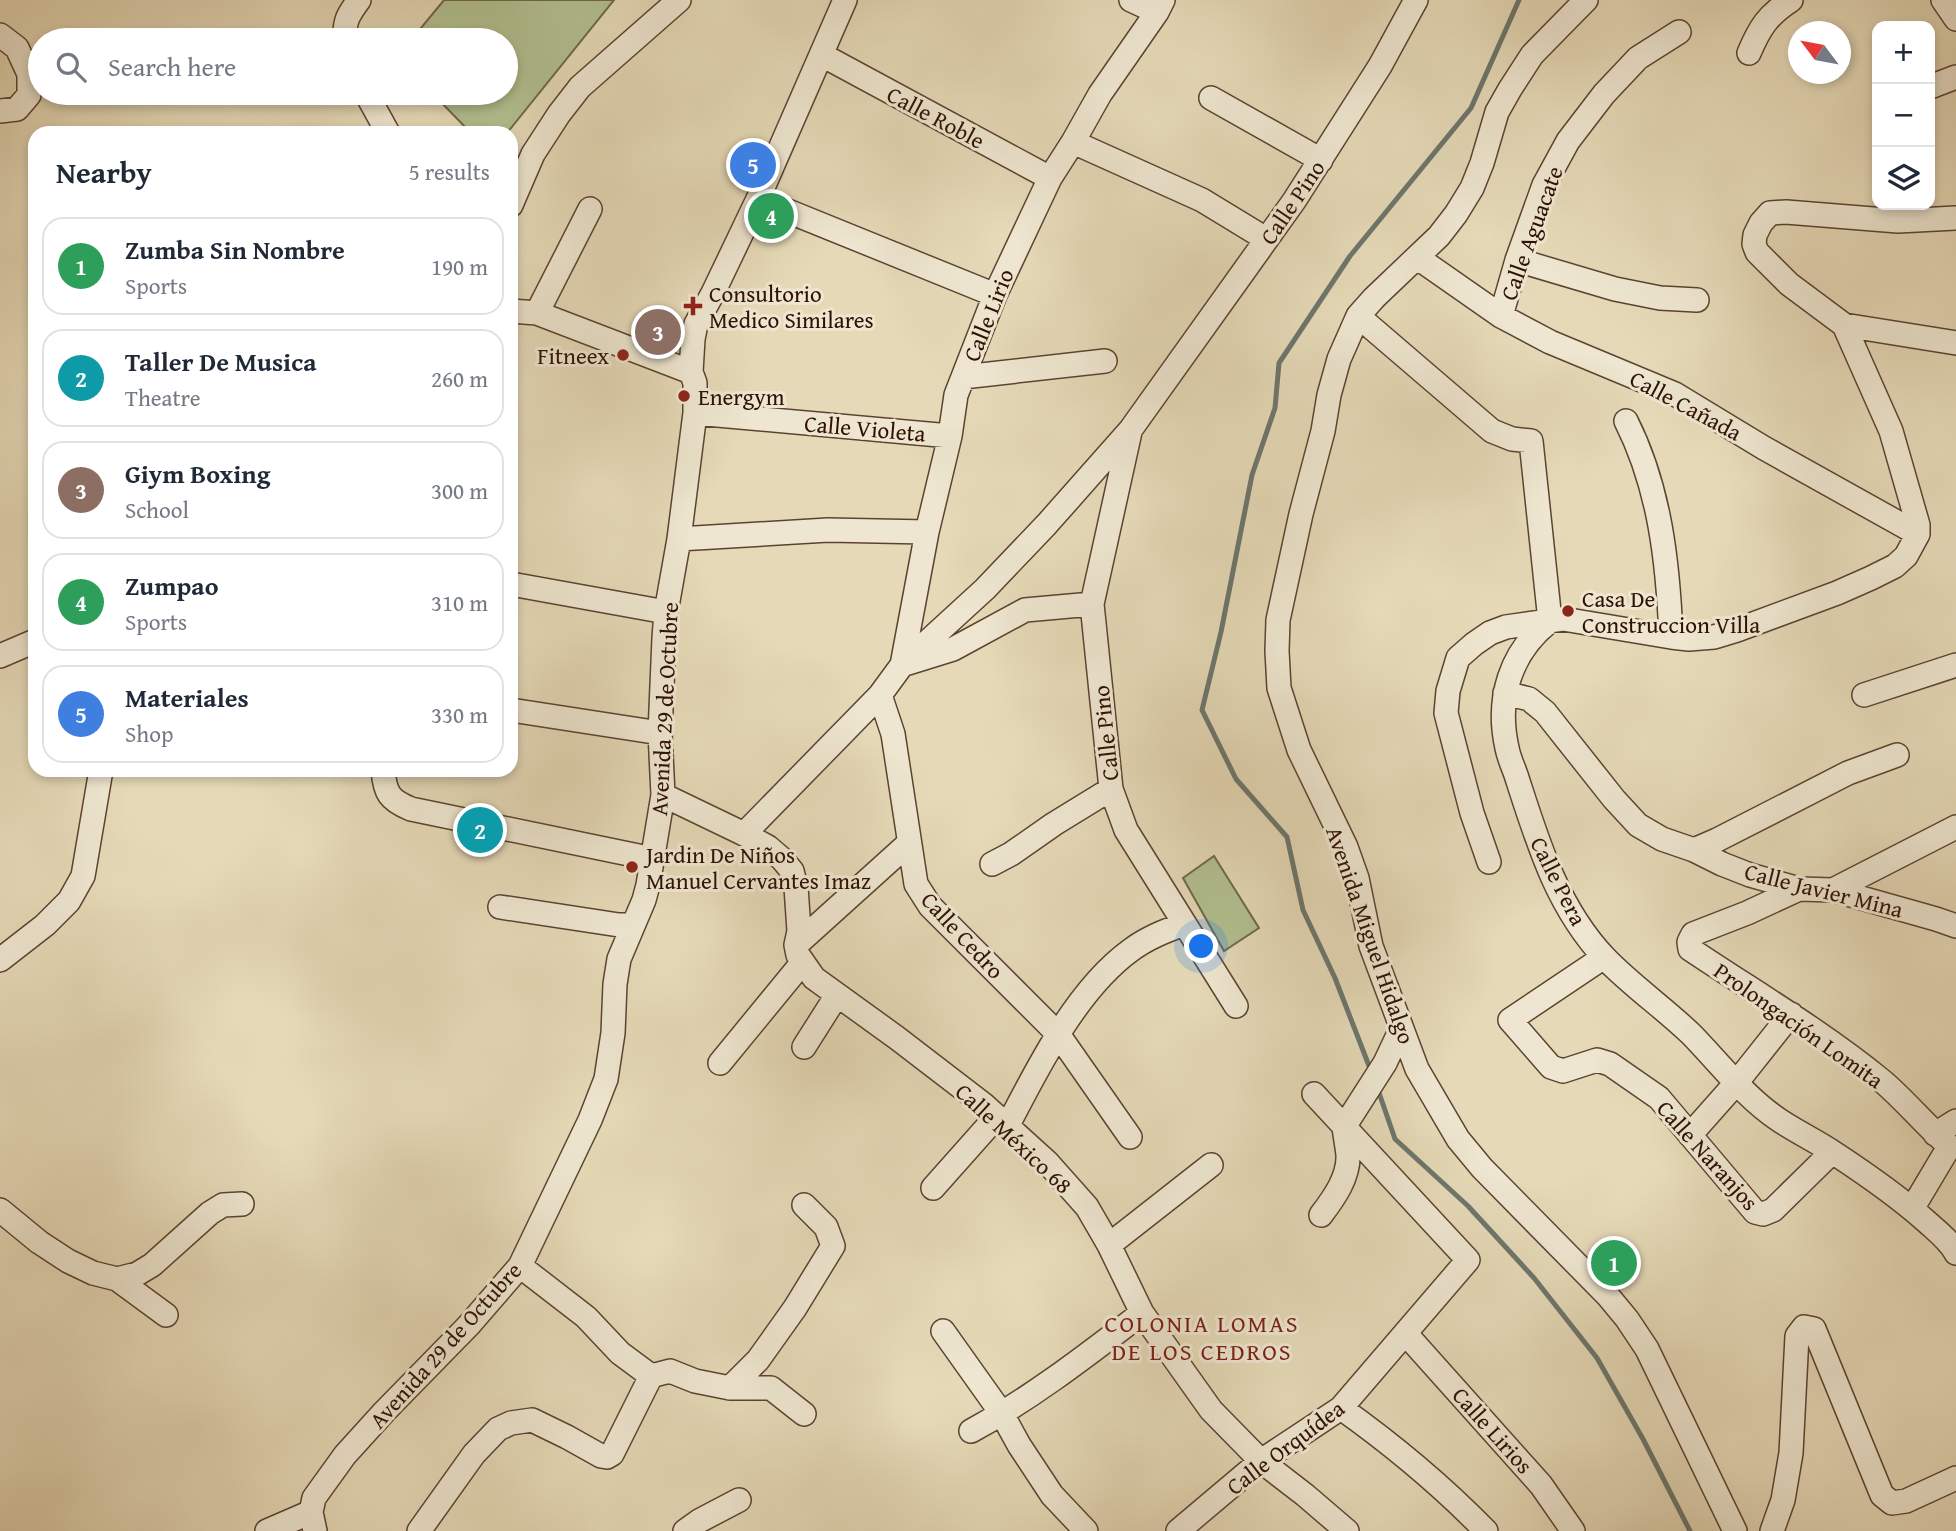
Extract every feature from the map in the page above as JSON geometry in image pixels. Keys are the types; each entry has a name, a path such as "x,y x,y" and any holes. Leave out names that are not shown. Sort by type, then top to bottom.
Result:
{"street":[{"path":"345,28 348,14 359,0"},
{"path":"518,189 533,154 580,88 679,0"},
{"name":"Avenida 29 de Octubre","path":"313,1522 314,1498 345,1455 469,1325 520,1266 590,1121 606,1079 619,959 644,900 663,795 660,733 666,612 679,539 695,413 695,383 691,372 696,324 758,198 845,0"},
{"path":"1130,0 1160,6"},
{"name":"Calle Pino","path":"744,834 880,695 902,665 985,589 1047,524 1130,429 1294,201 1380,66 1416,0"},
{"name":"Avenida Miguel Hidalgo","path":"1586,0 1532,55 1510,89 1497,112 1472,188 1439,236 1358,316 1339,359 1329,395 1323,431 1284,587 1278,620 1279,688 1299,750 1354,867 1371,946 1417,1069 1458,1139 1482,1168 1628,1319 1647,1349 1735,1531"},
{"path":"1749,53 1773,11 1791,0"},
{"path":"1943,0 1956,19"},
{"name":"Calle Lirio","path":"902,665 927,532 950,436 956,395 995,295 1050,178 1100,94 1160,6"},
{"name":"Calle Aguacate","path":"1502,316 1517,260 1544,185 1568,141 1604,94 1638,58 1679,32"},
{"path":"0,35 17,48 28,72"},
{"name":"Calle Roble","path":"822,55 1050,178"},
{"path":"1935,85 1956,77"},
{"path":"0,111 17,109 28,95"},
{"path":"1211,98 1321,160"},
{"path":"373,105 384,126"},
{"path":"1073,142 1202,200 1266,239"},
{"path":"758,198 995,295"},
{"path":"537,313 590,209"},
{"path":"1956,218 1898,221 1770,213 1761,223 1754,244 1757,252 1789,284 1844,325 1956,343"},
{"name":"Calle Cañada","path":"1418,258 1502,316 1550,342 1675,394 1764,448 1918,534"},
{"path":"1517,260 1615,289 1660,298 1697,300"},
{"path":"518,312 537,313 691,372"},
{"path":"1358,316 1492,431 1511,439 1531,441 1550,621"},
{"path":"1489,862 1472,813 1446,713 1448,691 1458,657 1474,644 1506,626 1563,619 1671,637 1714,637 1837,593 1895,566 1909,552 1918,534 1918,525 1891,431 1844,325"},
{"path":"963,377 1105,361"},
{"name":"Calle Violeta","path":"695,413 950,436"},
{"path":"1626,421 1639,446 1659,515 1669,591 1671,637"},
{"name":"Calle Pino","path":"1130,429 1092,604 1111,789 1126,830 1236,1006"},
{"path":"679,539 828,530 927,532"},
{"path":"518,585 666,612"},
{"path":"902,665 953,649 1025,610 1092,604"},
{"name":"Calle Pera","path":"1550,621 1536,632 1518,656 1505,693 1502,712 1507,751 1534,833 1546,865 1570,912 1604,957 1689,1033 1776,1118 1832,1152 1912,1209 1951,1244 1956,1253"},
{"path":"0,656 28,644"},
{"path":"1864,695 1956,665"},
{"name":"Calle Javier Mina","path":"1505,693 1529,699 1545,712 1614,799 1638,825 1662,839 1694,849 1750,875 1799,889 1833,890 1956,926"},
{"name":"Calle Cedro","path":"880,695 893,734 916,884 930,906 1058,1034 1130,1137"},
{"path":"518,711 660,733"},
{"path":"1694,849 1717,840 1848,773 1897,755"},
{"path":"0,960 46,925 69,901 83,876 100,777"},
{"path":"384,777 391,798 398,804 411,808 653,859"},
{"path":"992,864 1111,789"},
{"path":"663,795 768,847 792,872 798,907 799,954"},
{"path":"1833,890 1956,827"},
{"path":"720,1063 799,954 909,843"},
{"name":"Prolongación Lomita","path":"1799,889 1693,934 1689,942 1690,949 1756,994 1791,1014 1882,1081 1935,1134"},
{"path":"500,907 632,925"},
{"path":"933,1188 1002,1121 1030,1082 1058,1034 1099,980 1129,950 1154,935 1184,924"},
{"name":"Calle México 68","path":"799,954 814,978 944,1073 1047,1162 1087,1207 1142,1313 1211,1410 1261,1461 1347,1531"},
{"name":"Calle Naranjos","path":"1604,957 1510,1020 1551,1067 1563,1071 1597,1060 1610,1064 1659,1098 1755,1212 1763,1214 1773,1210 1832,1152"},
{"path":"804,1047 837,995"},
{"path":"1690,1135 1737,1082 1791,1014"},
{"path":"1321,1215 1343,1180 1348,1157 1347,1122 1385,1063 1401,1029"},
{"path":"1314,1094 1347,1122"},
{"path":"1912,1209 1948,1149 1947,1144 1935,1134 1956,1121"},
{"name":"Calle Orquídea","path":"1178,1531 1261,1461 1341,1408 1468,1260 1347,1122"},
{"path":"1109,1245 1212,1165"},
{"path":"117,1279 137,1274 152,1265 210,1213 223,1205 242,1204"},
{"path":"730,1388 758,1360 833,1247 826,1227 804,1205"},
{"path":"0,1210 39,1242 68,1261 93,1273 117,1279 166,1315"},
{"path":"520,1266 586,1317 620,1353 651,1376"},
{"path":"971,1431 1002,1414 1072,1366 1142,1313"},
{"path":"1772,1531 1783,1500 1791,1453 1797,1336 1804,1326 1814,1329 1882,1495 1892,1503 1906,1501 1956,1478"},
{"path":"943,1331 1002,1414 1052,1496 1086,1531"},
{"name":"Calle Lirios","path":"1406,1334 1541,1485 1573,1531"},
{"path":"419,1531 474,1454 498,1429 512,1423 532,1420 601,1457 612,1454 651,1376 670,1371 695,1381 730,1388 771,1388 804,1414"},
{"path":"1341,1408 1372,1430 1454,1498 1486,1531"},
{"path":"685,1531 739,1500"},
{"path":"267,1531 313,1522"}],"green space":[{"path":"444,0 614,0 513,126 464,126 444,105 518,105 518,28 421,28"},
{"path":"1214,856 1259,928 1224,951 1183,878"}],"waterway":[{"path":"1371,1071 1335,978 1303,910 1287,837 1236,779 1202,710 1221,632 1252,475 1275,408 1279,363 1350,256 1471,108 1519,0"},
{"path":"1377,1087 1395,1139 1468,1206 1534,1278 1597,1358 1643,1439 1690,1531"}],"place":[{"name":"Materiales","path":"753,165"},
{"name":"Zumpao","path":"771,216"},
{"name":"Consultorio Medico Similares","path":"693,306"},
{"name":"Giym Boxing","path":"658,332"},
{"name":"Fitneex","path":"623,355"},
{"name":"Energym","path":"684,396"},
{"name":"Casa De Construccion Villa","path":"1568,611"},
{"name":"Taller De Musica","path":"480,830"},
{"name":"Jardin De Niños Manuel Cervantes Imaz","path":"632,867"},
{"name":"Zumba Sin Nombre","path":"1614,1263"}],"district":[{"name":"COLONIA LOMAS DE LOS CEDROS","path":"1202,1337"}]}
